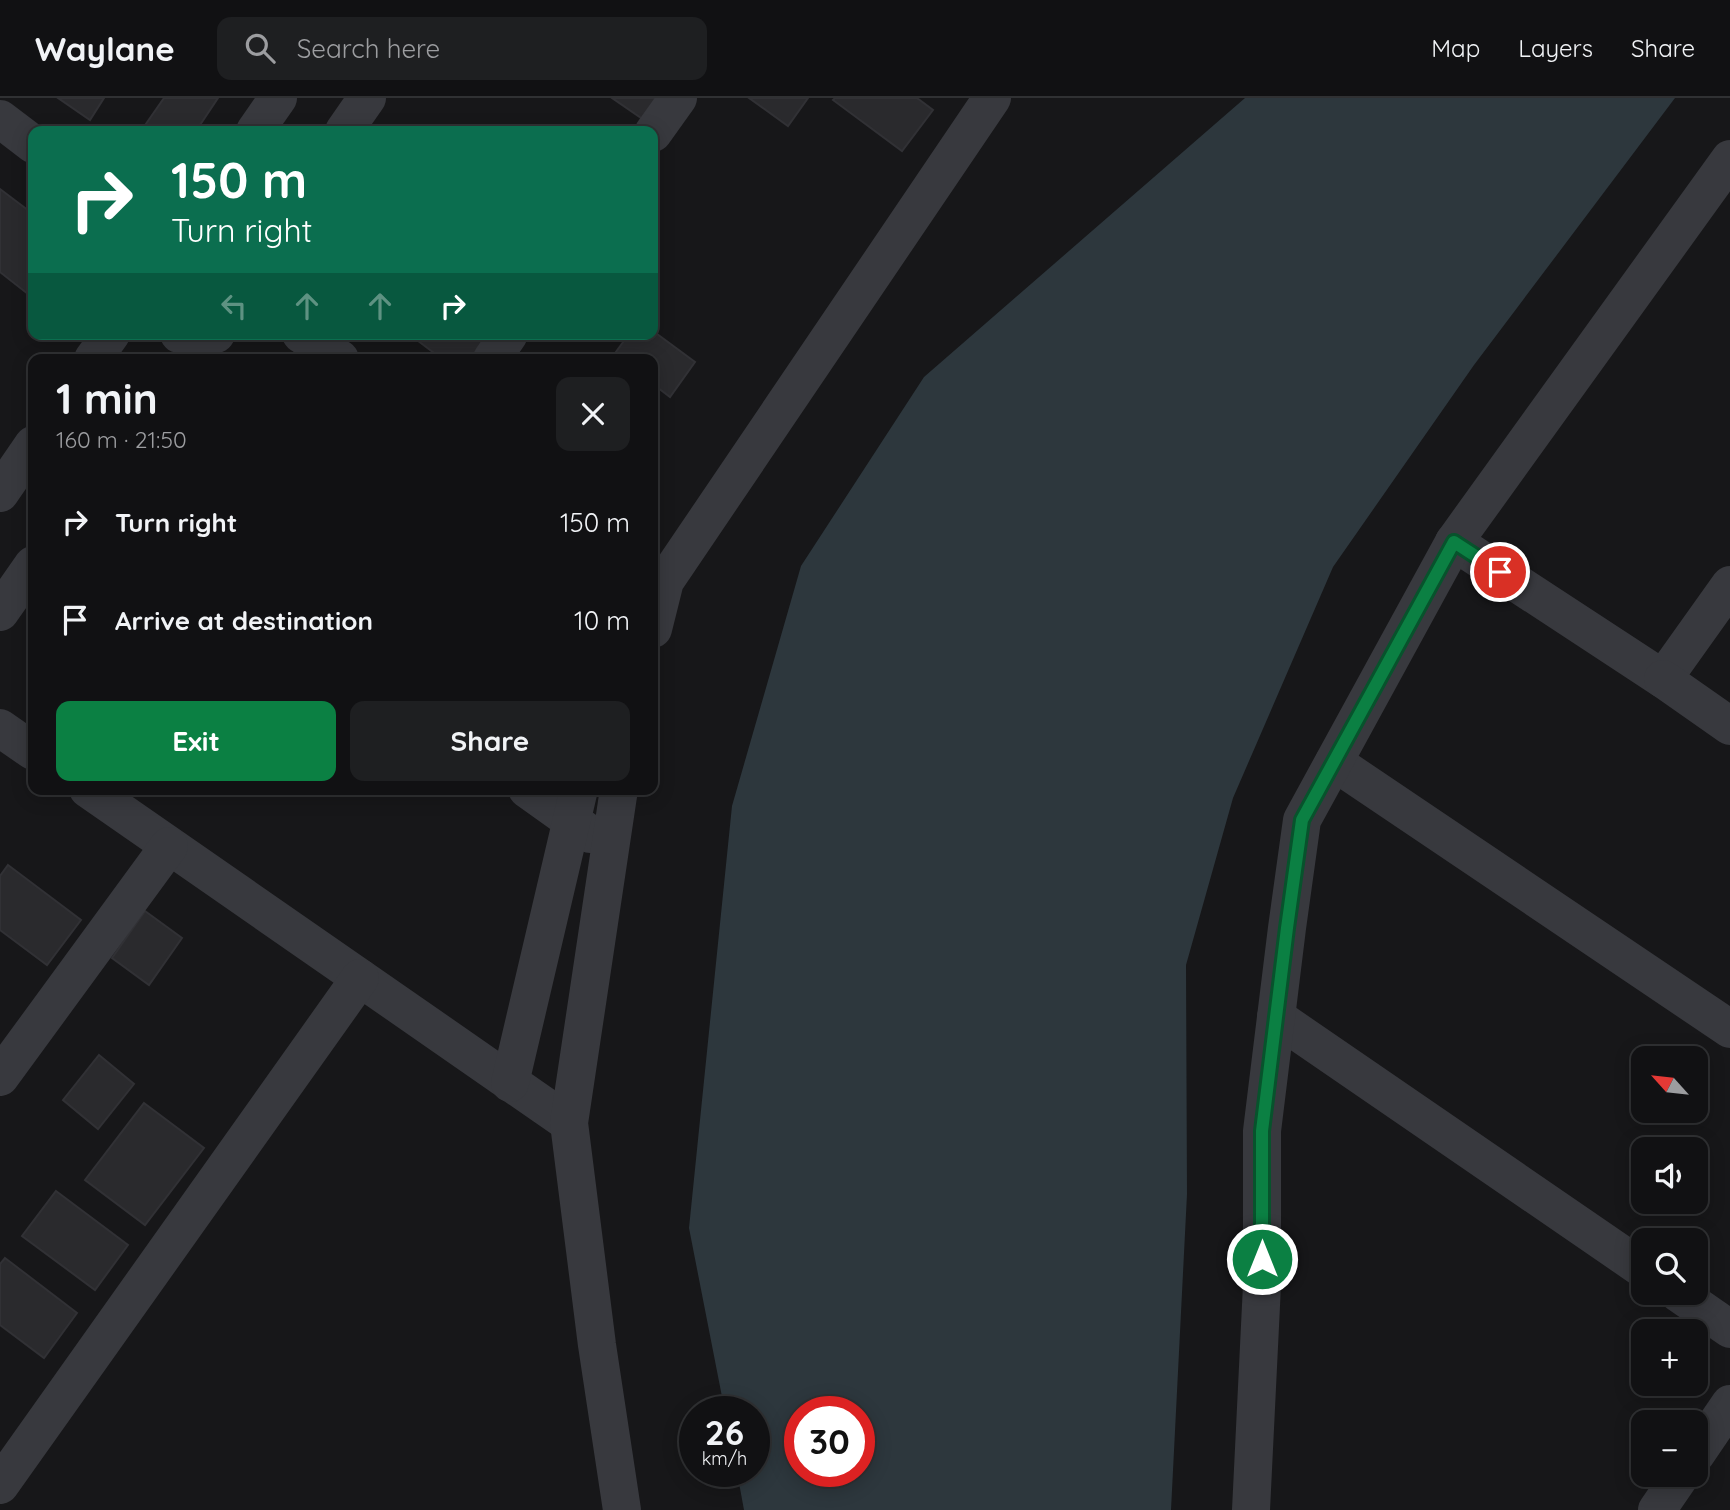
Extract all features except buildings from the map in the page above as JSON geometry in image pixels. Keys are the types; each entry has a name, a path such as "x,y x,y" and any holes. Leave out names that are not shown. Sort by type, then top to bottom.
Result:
{"street":[{"path":"258,126 278,98"},
{"path":"347,126 367,98"},
{"path":"658,126 678,98"},
{"path":"659,577 992,98"},
{"path":"0,119 28,140"},
{"path":"1251,1510 1262,1285 1262,1131 1302,820 1454,542 1730,159"},
{"path":"310,340 332,354"},
{"path":"0,493 28,452"},
{"path":"1454,542 1730,726"},
{"path":"0,612 28,572"},
{"path":"1663,679 1730,585"},
{"path":"0,729 28,748"},
{"path":"1334,762 1730,1030"},
{"path":"97,795 569,1123"},
{"path":"545,795 575,805 609,848"},
{"path":"618,795 569,1123 597,1345 622,1510"},
{"path":"510,1083 575,805"},
{"path":"0,1077 169,846"},
{"path":"0,1485 360,978"},
{"path":"1276,1017 1631,1261"},
{"path":"1695,1305 1730,1329"},
{"path":"1708,1437 1730,1405"},
{"path":"1657,1510 1673,1487"}],"shaded area":[{"path":"1245,98 1675,98 1474,365 1333,567 1233,798 1186,965 1187,1194 1171,1510 744,1510 740,1487 770,1487 770,1396 722,1396 689,1228 732,806 801,566 924,377"}],"route":[{"path":"1262,1259 1262,1131 1302,820 1454,542 1500,572"}]}
